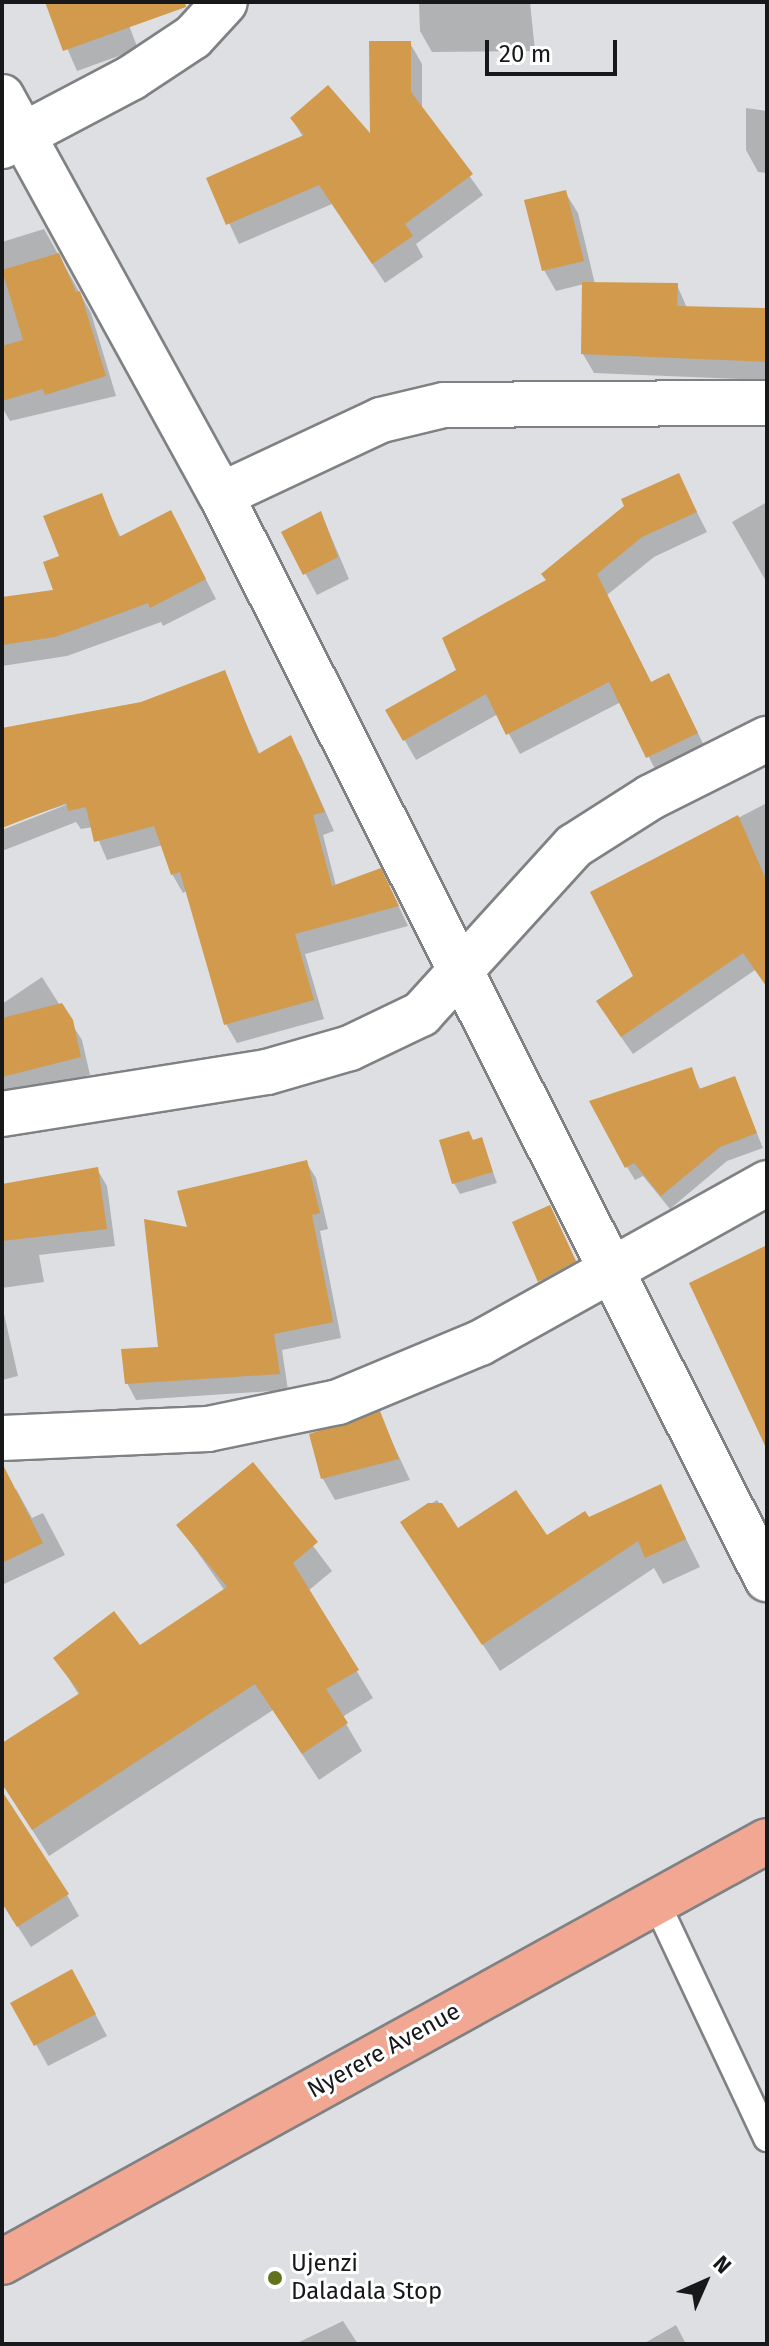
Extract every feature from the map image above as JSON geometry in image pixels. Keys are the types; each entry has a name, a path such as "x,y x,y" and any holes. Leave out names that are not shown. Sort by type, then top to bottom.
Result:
{"main road":[{"name":"Nyerere Avenue","path":"2,2262 767,1841"}],"street":[{"path":"12,142 193,37 225,2"},
{"path":"2,97 12,142 221,495 767,1579"},
{"path":"221,495 381,420 444,405 767,403"},
{"path":"2,1114 252,1075 350,1048 421,1014 574,846 651,797 767,739"},
{"path":"2,1438 208,1429 338,1402 480,1343 767,1183"}],"lane":[{"path":"656,1902 767,2138"}],"building":[{"path":"45,2 185,2 186,7 63,51"},
{"path":"369,41 411,41 411,92 473,174 405,224 413,236 372,264 319,185 226,225 206,178 304,135 290,118 328,85 370,133"},
{"path":"566,190 584,261 542,271 524,200"},
{"path":"59,253 76,292 80,291 106,376 45,395 43,389 2,401 2,346 23,340 2,270"},
{"path":"582,282 678,283 677,306 767,308 767,362 581,354"},
{"path":"679,473 697,512 642,537 597,574 651,682 669,673 698,733 646,758 609,682 506,735 486,694 403,741 385,710 456,670 442,638 546,580 541,574 624,506 621,499"},
{"path":"102,493 119,537 171,510 206,579 150,608 148,603 55,637 2,645 2,597 53,590 43,562 59,556 43,516"},
{"path":"321,511 338,557 303,575 281,532"},
{"path":"225,670 258,754 291,735 325,812 313,815 332,886 381,868 399,906 295,934 314,1000 224,1025 180,872 171,875 154,826 94,842 86,807 68,811 66,803 2,828 2,728 141,702"},
{"path":"738,815 767,882 767,987 743,953 621,1037 596,1001 633,976 590,892"},
{"path":"62,1003 73,1020 81,1057 2,1077 2,1018"},
{"path":"692,1067 699,1089 735,1076 757,1133 720,1147 661,1196 634,1163 625,1168 589,1101"},
{"path":"469,1131 473,1140 482,1137 493,1172 452,1184 439,1140"},
{"path":"307,1160 320,1213 312,1215 333,1322 274,1334 280,1374 125,1384 121,1349 158,1347 144,1219 187,1227 177,1191"},
{"path":"98,1167 107,1229 2,1241 2,1184"},
{"path":"550,1205 576,1261 538,1282 512,1222"},
{"path":"767,1245 767,1450 689,1283"},
{"path":"380,1411 399,1459 321,1479 309,1434"},
{"path":"253,1462 318,1542 293,1563 359,1670 326,1689 348,1723 302,1754 255,1684 32,1830 2,1784 2,1743 80,1693 53,1658 114,1611 140,1645 227,1587 176,1525"},
{"path":"2,1463 43,1543 2,1563"},
{"path":"661,1484 686,1539 645,1558 638,1541 482,1645 400,1522 428,1503 442,1503 458,1528 516,1490 547,1535 585,1511 589,1517"},
{"path":"2,1791 69,1894 17,1927 2,1903"},
{"path":"72,1969 96,2014 34,2046 10,2003"}],"place":[{"name":"Ujenzi Daladala Stop","path":"275,2278"}]}
